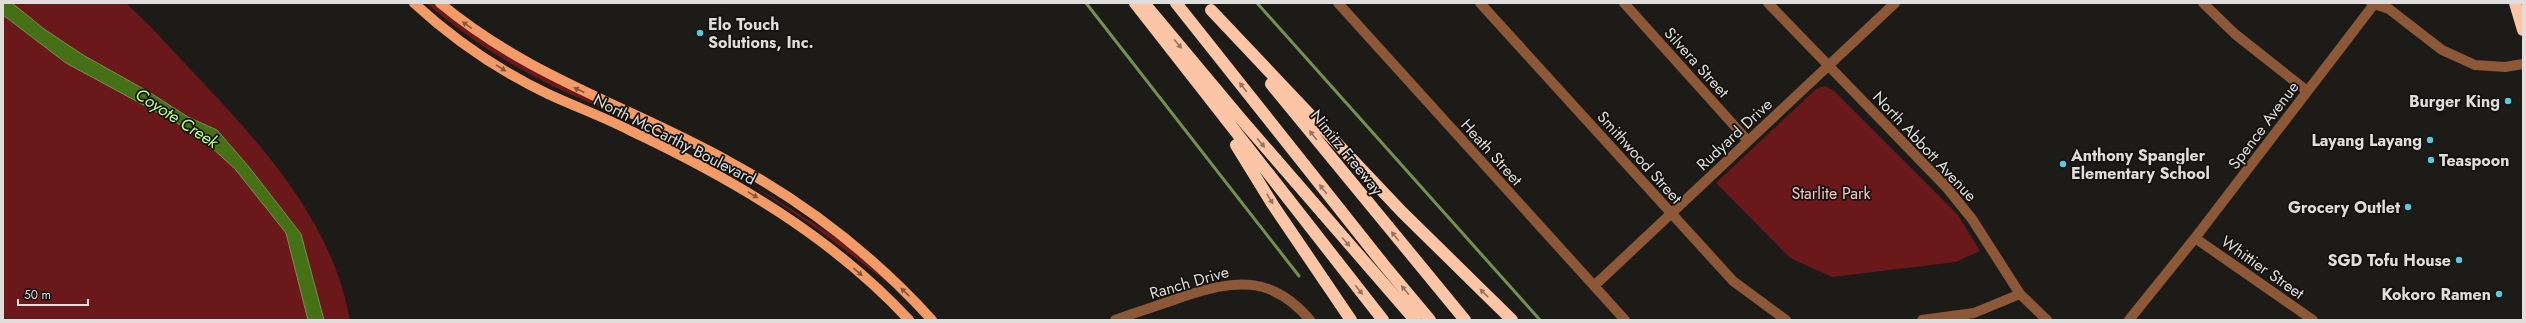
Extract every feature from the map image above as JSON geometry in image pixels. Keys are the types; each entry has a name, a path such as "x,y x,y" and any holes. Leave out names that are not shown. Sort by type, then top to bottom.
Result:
{"highway":[{"path":"1135,3 1383,320"},
{"path":"1144,3 1246,125 1414,320"},
{"path":"1176,3 1384,265 1430,320"},
{"path":"2515,3 2522,24"},
{"path":"1208,6 1402,212 1512,320"},
{"name":"Nimitz Freeway","path":"1208,6 1465,320"},
{"path":"1205,94 1273,205 1351,320"}],"main road":[{"name":"North McCarthy Boulevard","path":"414,3 451,34 516,77 548,94 631,130 696,164 787,217 847,263 909,320"},
{"name":"North McCarthy Boulevard","path":"440,3 491,42 524,62 722,158 791,198 858,249 932,320"}],"street":[{"name":"Heath Street","path":"1338,3 1625,320"},
{"name":"Smithwood Street","path":"1480,3 1670,214 1734,281 1786,320"},
{"name":"Silvera Street","path":"1624,3 1748,141"},
{"name":"North Abbott Avenue","path":"1768,3 1947,188 1972,219 2020,294 2046,320"},
{"name":"Rudyard Drive","path":"1594,286 1895,3"},
{"path":"2203,3 2236,34 2307,92"},
{"path":"2373,4 2389,9 2442,50 2475,65 2505,67 2523,64"},
{"name":"Spence Avenue","path":"2129,320 2195,238 2373,4"},
{"name":"Whittier Street","path":"2195,238 2313,320"},
{"name":"Ranch Drive","path":"1115,320 1204,290 1235,283 1249,283 1277,292 1295,304 1310,320"},
{"path":"1922,320 1974,313 2020,294"}],"green space":[{"path":"3,3 126,3 150,26 242,125 271,160 298,197 321,235 338,276 350,320 3,320"},
{"path":"426,3 435,3 637,121 579,98 526,72 475,41"},
{"name":"Starlite Park","path":"1825,86 1834,91 1958,215 1980,251 1956,262 1832,277 1790,258 1716,183 1816,89"},
{"path":"740,177 853,248 895,288 813,226"}],"water":[{"name":"Coyote Creek","path":"3,3 12,3 44,29 83,55 149,92 188,117 217,130 249,167 301,234 324,320 308,320 286,233 235,169 197,134 66,63 3,15"}],"waterway":[{"path":"1086,3 1299,276"},
{"path":"1257,3 1540,320"}],"place":[{"name":"Elo Touch Solutions, Inc.","path":"700,33"},
{"name":"Burger King","path":"2508,101"},
{"name":"Layang Layang","path":"2430,140"},
{"name":"Teaspoon","path":"2431,160"},
{"name":"Anthony Spangler Elementary School","path":"2063,164"},
{"name":"Grocery Outlet","path":"2408,207"},
{"name":"SGD Tofu House","path":"2459,260"},
{"name":"Kokoro Ramen","path":"2499,294"}]}
